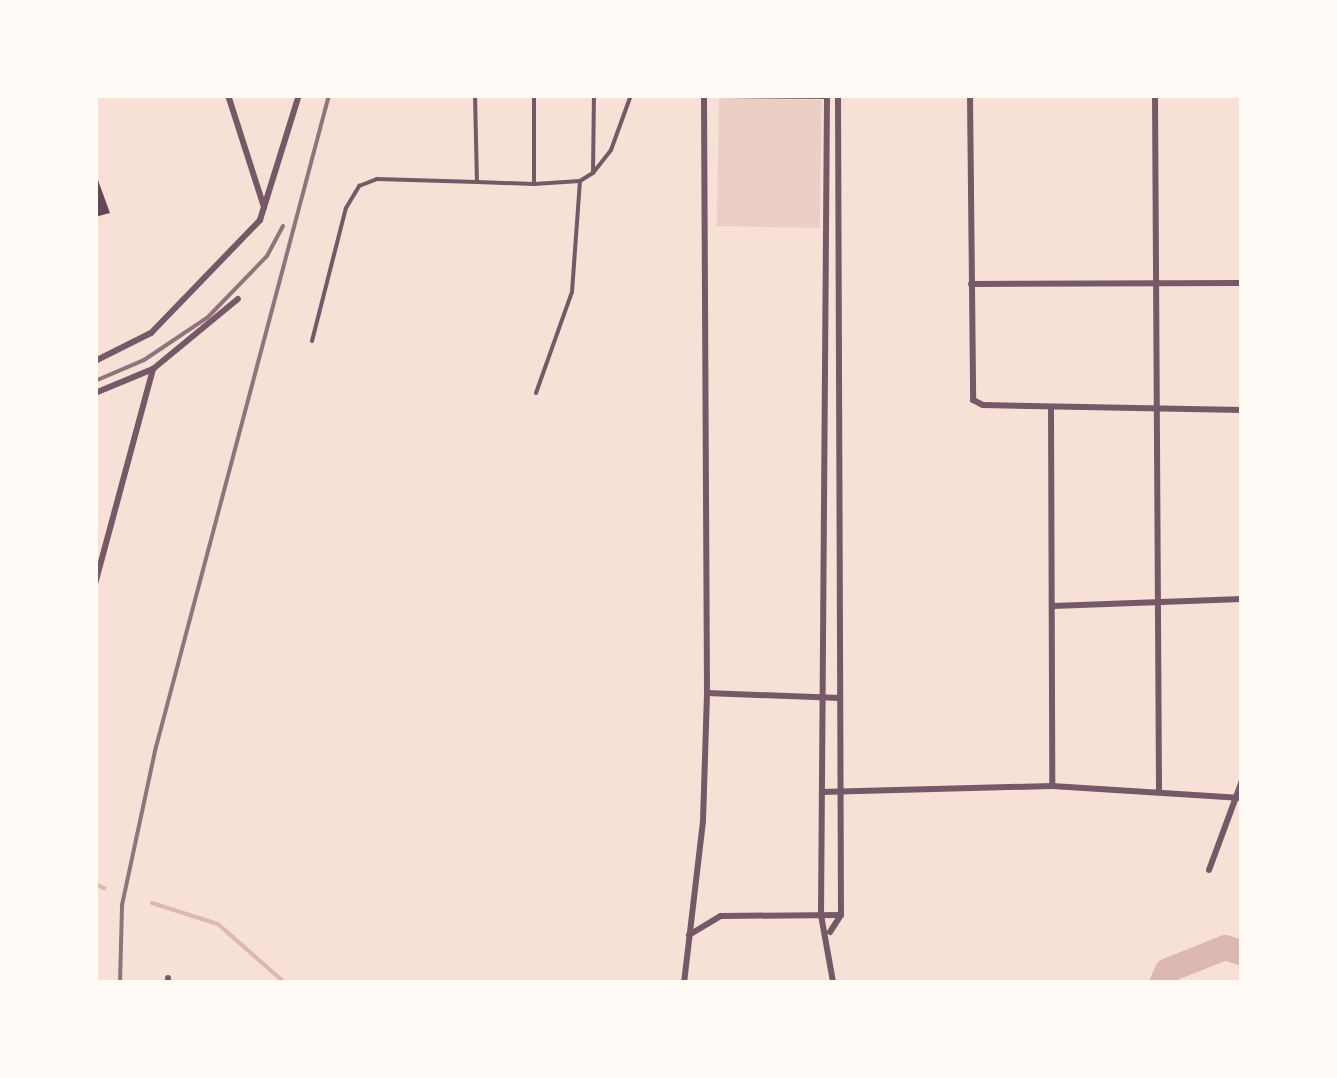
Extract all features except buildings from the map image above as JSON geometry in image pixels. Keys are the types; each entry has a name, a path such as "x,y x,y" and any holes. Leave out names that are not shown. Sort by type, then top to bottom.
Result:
{"street":[{"path":"228,95 264,208"},
{"path":"95,362 151,333 216,272 264,208 299,95"},
{"path":"684,983 704,822 707,694 704,95"},
{"path":"726,95 840,96 841,915 829,933"},
{"path":"826,95 821,915 829,933 833,982"},
{"path":"877,95 1155,95 1160,282 1156,409 1160,788"},
{"path":"970,96 972,392 983,405 1242,410"},
{"path":"824,272 838,272"},
{"path":"972,284 1242,283"},
{"path":"95,393 153,369 238,299"},
{"path":"95,584 99,555 153,369"},
{"path":"1051,407 1052,786"},
{"path":"1053,606 1242,599"},
{"path":"707,694 840,698"},
{"path":"1210,870 1242,781"},
{"path":"822,792 1052,786 1160,788 1239,797"},
{"path":"688,936 721,916 841,915"}],"lane":[{"path":"474,95 477,182"},
{"path":"534,95 534,184"},
{"path":"593,173 594,95"},
{"path":"312,341 346,208 359,186 377,179 534,184 580,181 593,173 611,150 631,95"},
{"path":"536,393 572,292 580,181"}],"shaded area":[{"path":"719,98 822,100 820,228 717,226"}],"waterway":[{"path":"95,884 104,888"},
{"path":"152,903 218,924 285,983"},
{"path":"1161,983 1167,970 1225,947 1242,953"}],"railway":[{"path":"120,983 122,905 156,747 329,95"},
{"path":"95,381 144,360 208,317 267,256 283,226"}]}
